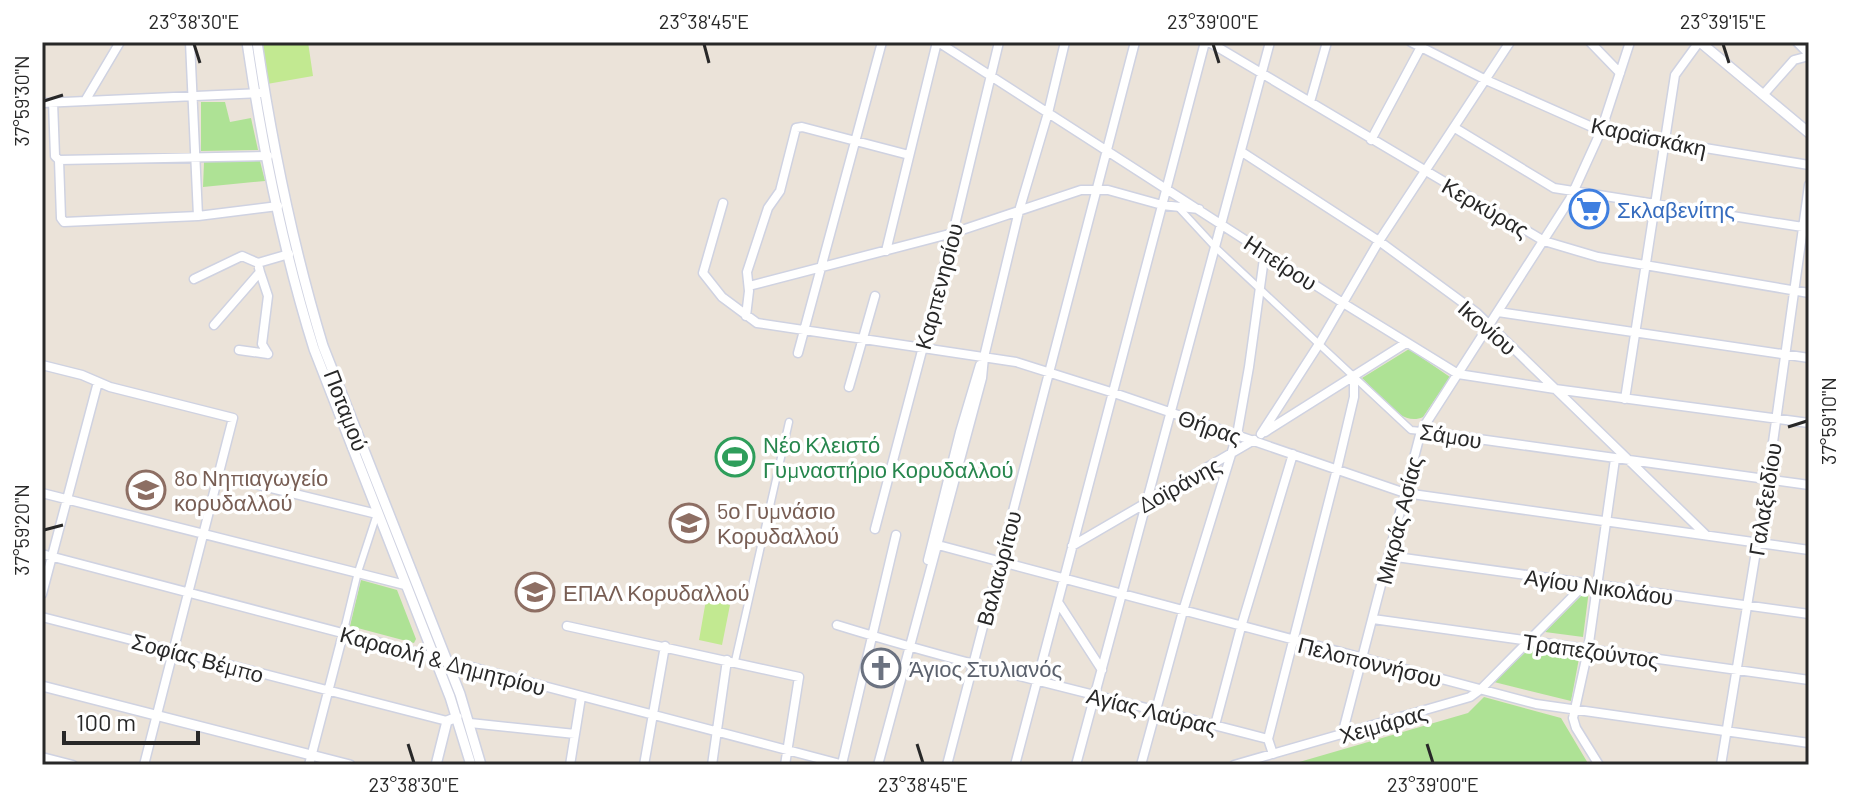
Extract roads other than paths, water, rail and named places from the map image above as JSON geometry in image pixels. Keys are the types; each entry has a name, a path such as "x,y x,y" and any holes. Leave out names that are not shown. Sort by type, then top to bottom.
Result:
{"street":[{"path":"85,101 120,42"},
{"path":"190,42 198,216"},
{"name":"Ποταμού","path":"247,42 326,356 470,723 481,765"},
{"name":"Ποταμού","path":"257,42 268,156 303,314 471,765"},
{"path":"798,353 882,42"},
{"path":"886,251 938,42"},
{"name":"Ηπείρου","path":"938,42 1458,374 1809,423"},
{"name":"Καρπενησίου","path":"875,529 953,233 999,42"},
{"path":"878,765 982,378 984,357 1019,211 1065,42"},
{"name":"Βαλαωρίτου","path":"947,765 1135,42"},
{"path":"1015,765 1207,42"},
{"name":"Κερκύρας","path":"1207,42 1544,241 1598,257 1809,293"},
{"path":"1076,765 1270,42"},
{"path":"1310,102 1327,42"},
{"name":"Καραϊσκάκη","path":"1411,42 1486,80 1601,131 1809,165"},
{"path":"1261,434 1319,344 1379,241 1510,42"},
{"path":"1590,42 1620,73"},
{"name":"Μικράς Ασίας","path":"1342,735 1421,431 1574,190 1601,131 1630,42"},
{"path":"1625,399 1675,75 1700,42 1809,133"},
{"path":"1763,95 1794,60 1809,55 1797,42"},
{"path":"1371,140 1422,45"},
{"path":"42,103 260,93"},
{"path":"53,102 55,156 59,160 61,218 64,222 198,216 278,206"},
{"path":"746,316 750,262 768,208 780,191 798,127 909,155"},
{"path":"1455,128 1554,188 1806,228"},
{"name":"Ικονίου","path":"1242,152 1379,241 1477,313 1706,535"},
{"path":"59,160 268,156"},
{"name":"Γαλαξειδίου","path":"1721,765 1806,228 1809,185"},
{"path":"749,286 953,233 1081,190 1096,189 1162,205 1200,209"},
{"name":"Θήρας","path":"723,203 703,273 715,290 757,323 999,358 1048,371 1405,493 1809,550"},
{"name":"Σάμου","path":"1179,208 1216,248 1411,430 1809,485"},
{"path":"1141,765 1183,611 1237,435 1265,251"},
{"path":"214,325 259,267 289,254"},
{"path":"194,279 242,256 259,267 268,296 262,344 268,354 239,350"},
{"path":"849,387 875,296"},
{"path":"1498,312 1809,358"},
{"name":"Δοϊράνης","path":"1072,546 1230,455 1406,343"},
{"path":"915,627 943,497 975,376 984,357"},
{"path":"42,365 233,418 144,765"},
{"path":"1273,754 1268,739 1337,469 1354,397 1354,375"},
{"path":"42,594 47,556 98,382"},
{"path":"712,765 731,661 789,422"},
{"path":"1215,725 1293,454"},
{"path":"1599,765 1576,728 1574,711 1588,650 1615,459"},
{"path":"218,475 377,514 358,572 310,760"},
{"path":"42,493 405,585"},
{"path":"843,765 896,535"},
{"name":"Πελοποννήσου","path":"938,545 1294,641 1574,711 1809,743"},
{"name":"Καραολή & Δημητρίου","path":"47,556 843,765"},
{"name":"Αγίου Νικολάου","path":"1389,556 1809,614"},
{"name":"Χειμάρας","path":"1234,765 1458,702 1481,689 1585,584"},
{"path":"1058,602 1102,670"},
{"name":"Σοφίας Βέμπο","path":"42,617 328,691 452,719"},
{"name":"Τραπεζούντος","path":"1373,619 1809,680"},
{"name":"Αγίας Λαύρας","path":"837,625 1036,681 1268,739"},
{"path":"567,626 799,677 785,765"},
{"path":"644,765 665,646"},
{"path":"42,686 310,760 350,765"},
{"path":"570,765 581,697"},
{"path":"436,765 452,719"},
{"path":"470,723 575,734"},
{"path":"42,757 73,765"}],"place":[{"name":"Σκλαβενίτης","path":"1589,209"},
{"name":"Νέο Κλειστό Γυμναστήριο Κορυδαλλού","path":"735,457"},
{"name":"8ο Νηπιαγωγείο κορυδαλλού","path":"146,490"},
{"name":"5ο Γυμνάσιο Κορυδαλλού","path":"689,523"},
{"name":"ΕΠΑΛ Κορυδαλλού","path":"535,592"},
{"name":"Άγιος Στυλιανός","path":"881,668"}]}
